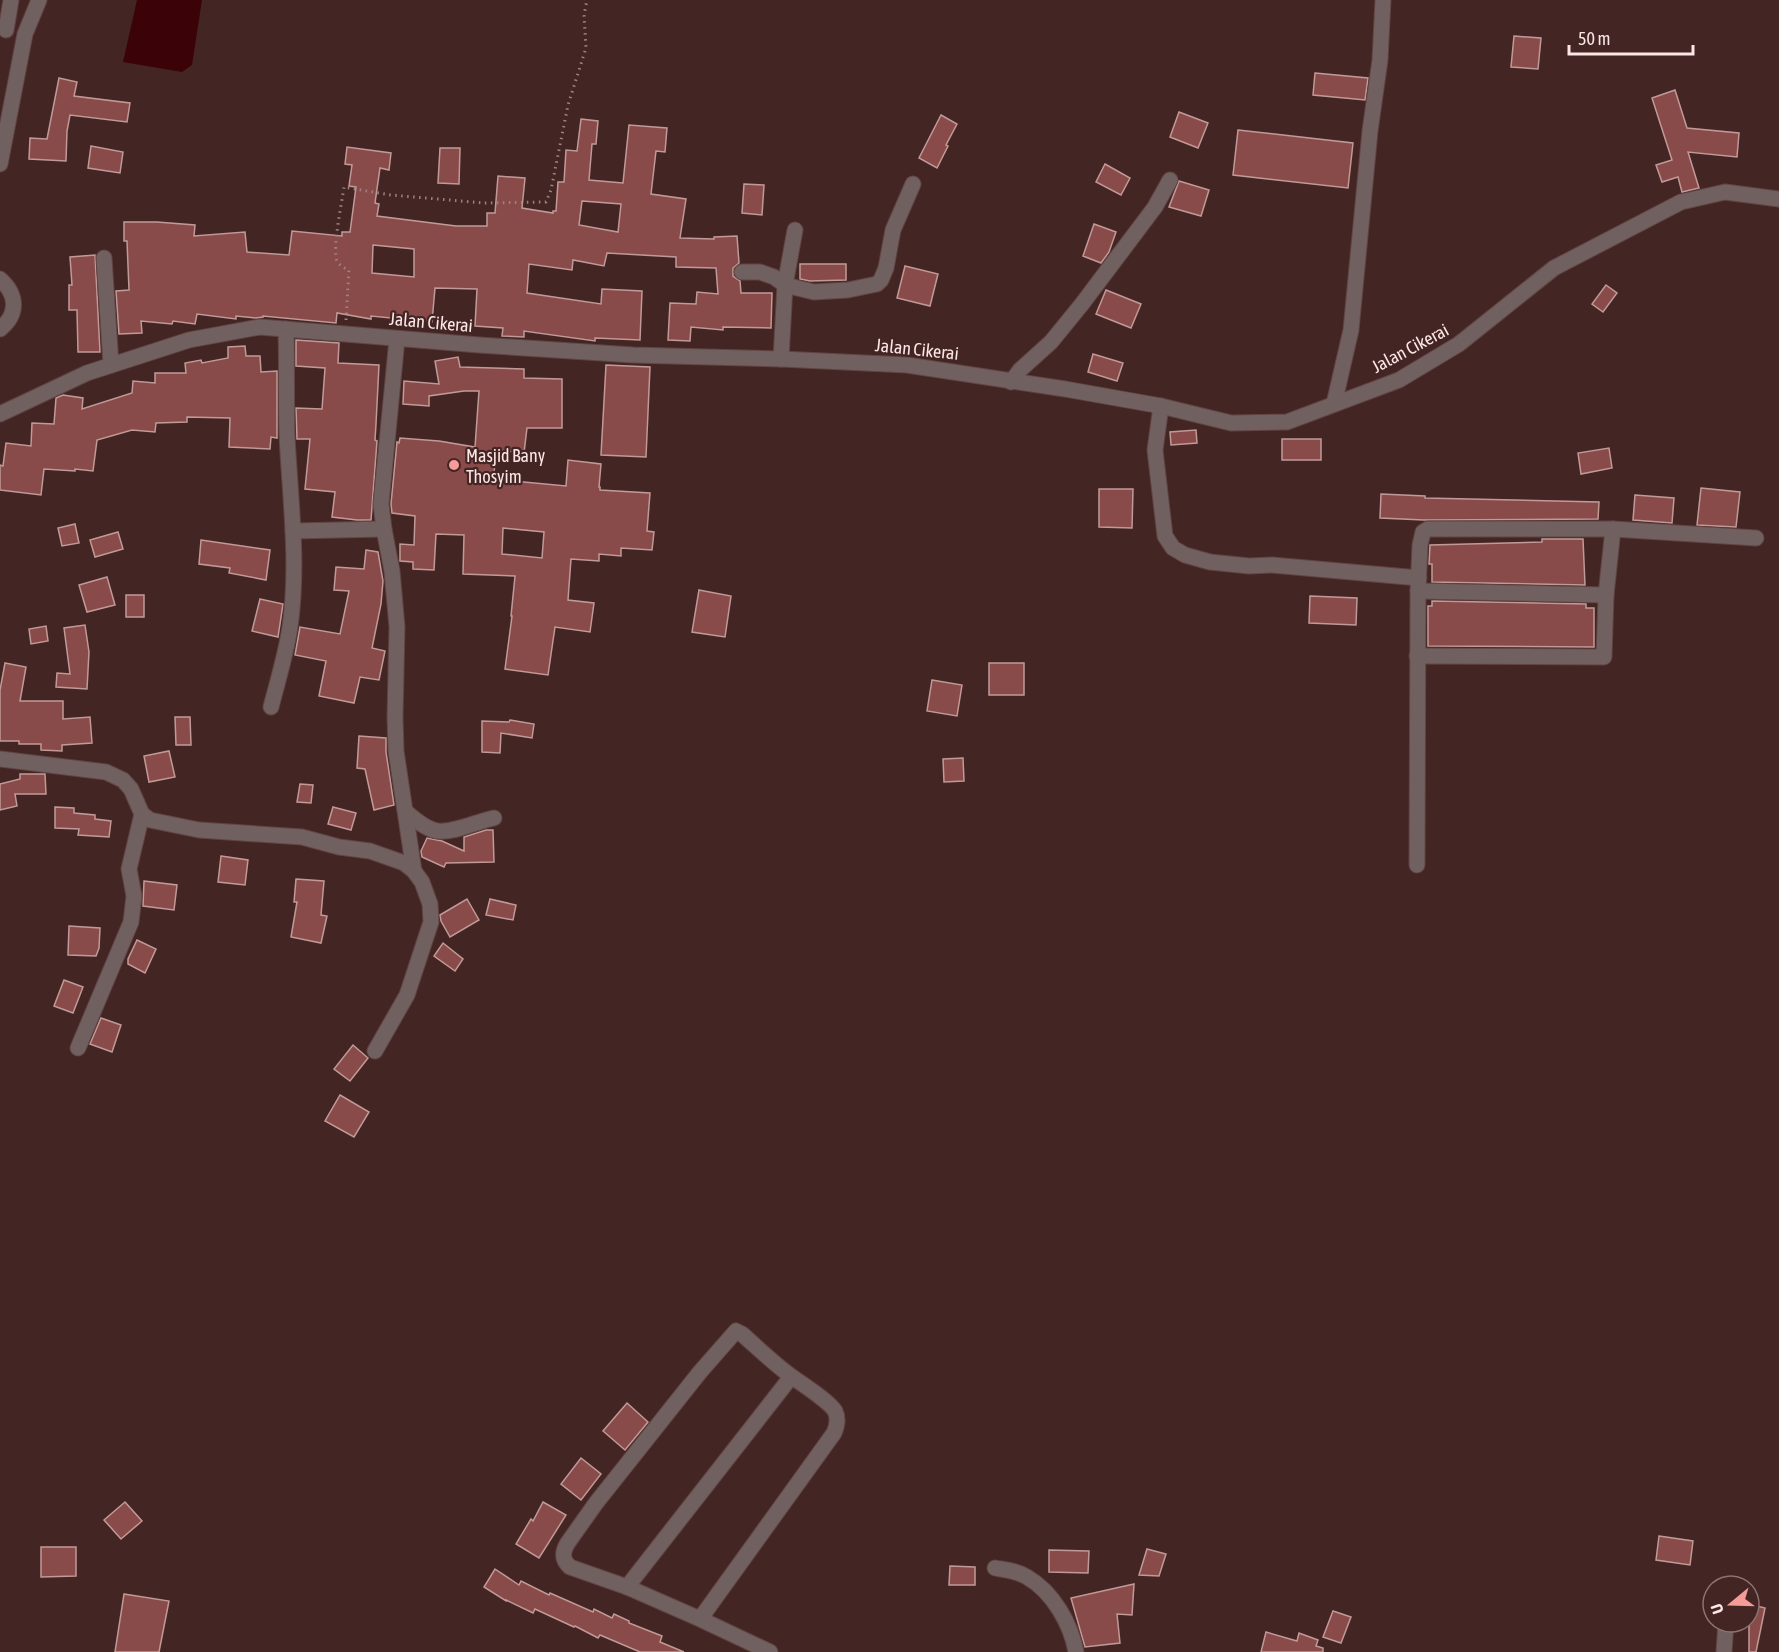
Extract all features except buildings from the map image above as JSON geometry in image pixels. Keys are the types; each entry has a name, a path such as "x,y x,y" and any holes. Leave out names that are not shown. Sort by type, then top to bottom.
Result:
{"street":[{"path":"11,0 3,29 25,34"},
{"path":"0,164 25,34 39,0"},
{"path":"1334,404 1351,330 1369,142 1380,60 1383,0"},
{"path":"1011,382 1020,370 1051,342 1082,304 1149,216 1170,180"},
{"path":"742,272 760,272 774,277 785,285 814,292 877,284 886,268 893,230 913,184"},
{"name":"Jalan Cikerai","path":"0,414 87,373 189,340 260,327 633,356 781,359 907,365 1161,406 1231,423 1287,422 1399,380 1459,344 1554,268 1681,202 1725,192 1779,199"},
{"path":"781,359 785,285 795,230"},
{"path":"104,258 111,365"},
{"path":"0,279 8,286 13,298 13,311 7,323 0,329"},
{"path":"271,707 290,627 293,591 293,531 287,435 286,329"},
{"path":"398,339 381,504 392,572 397,627 396,750 414,871"},
{"path":"1161,406 1155,450 1165,536 1173,548 1185,555 1210,562 1249,566 1272,565 1418,584 1606,595"},
{"path":"293,531 384,529"},
{"path":"1417,865 1418,584 1423,532 1428,529 1613,529 1756,538"},
{"path":"1417,656 1604,657 1606,595 1613,529"},
{"path":"0,759 106,772 123,780 131,789 142,814 150,820 199,830 302,837 339,848 370,851 404,863 422,882 430,904 431,922 407,995 375,1052"},
{"path":"406,812 437,831 454,829 494,818"},
{"path":"78,1048 131,922 134,896 129,869 142,814"},
{"path":"700,1619 834,1434 837,1426 835,1410 802,1383 791,1377 742,1334 736,1332 596,1503 564,1549 565,1562 570,1567 627,1587 770,1652"},
{"path":"627,1587 791,1377"},
{"path":"995,1568 1017,1572 1039,1586 1053,1601 1070,1630 1076,1652"},
{"path":"1724,1652 1725,1634"}],"path":[{"path":"345,334 348,270 336,259 344,187 391,195 484,203 546,202 552,190 568,105 586,48 584,15 587,0"}],"shaded area":[{"path":"137,0 202,0 192,65 182,72 123,62"}],"place":[{"name":"Masjid Bany Thosyim","path":"454,465"}]}
